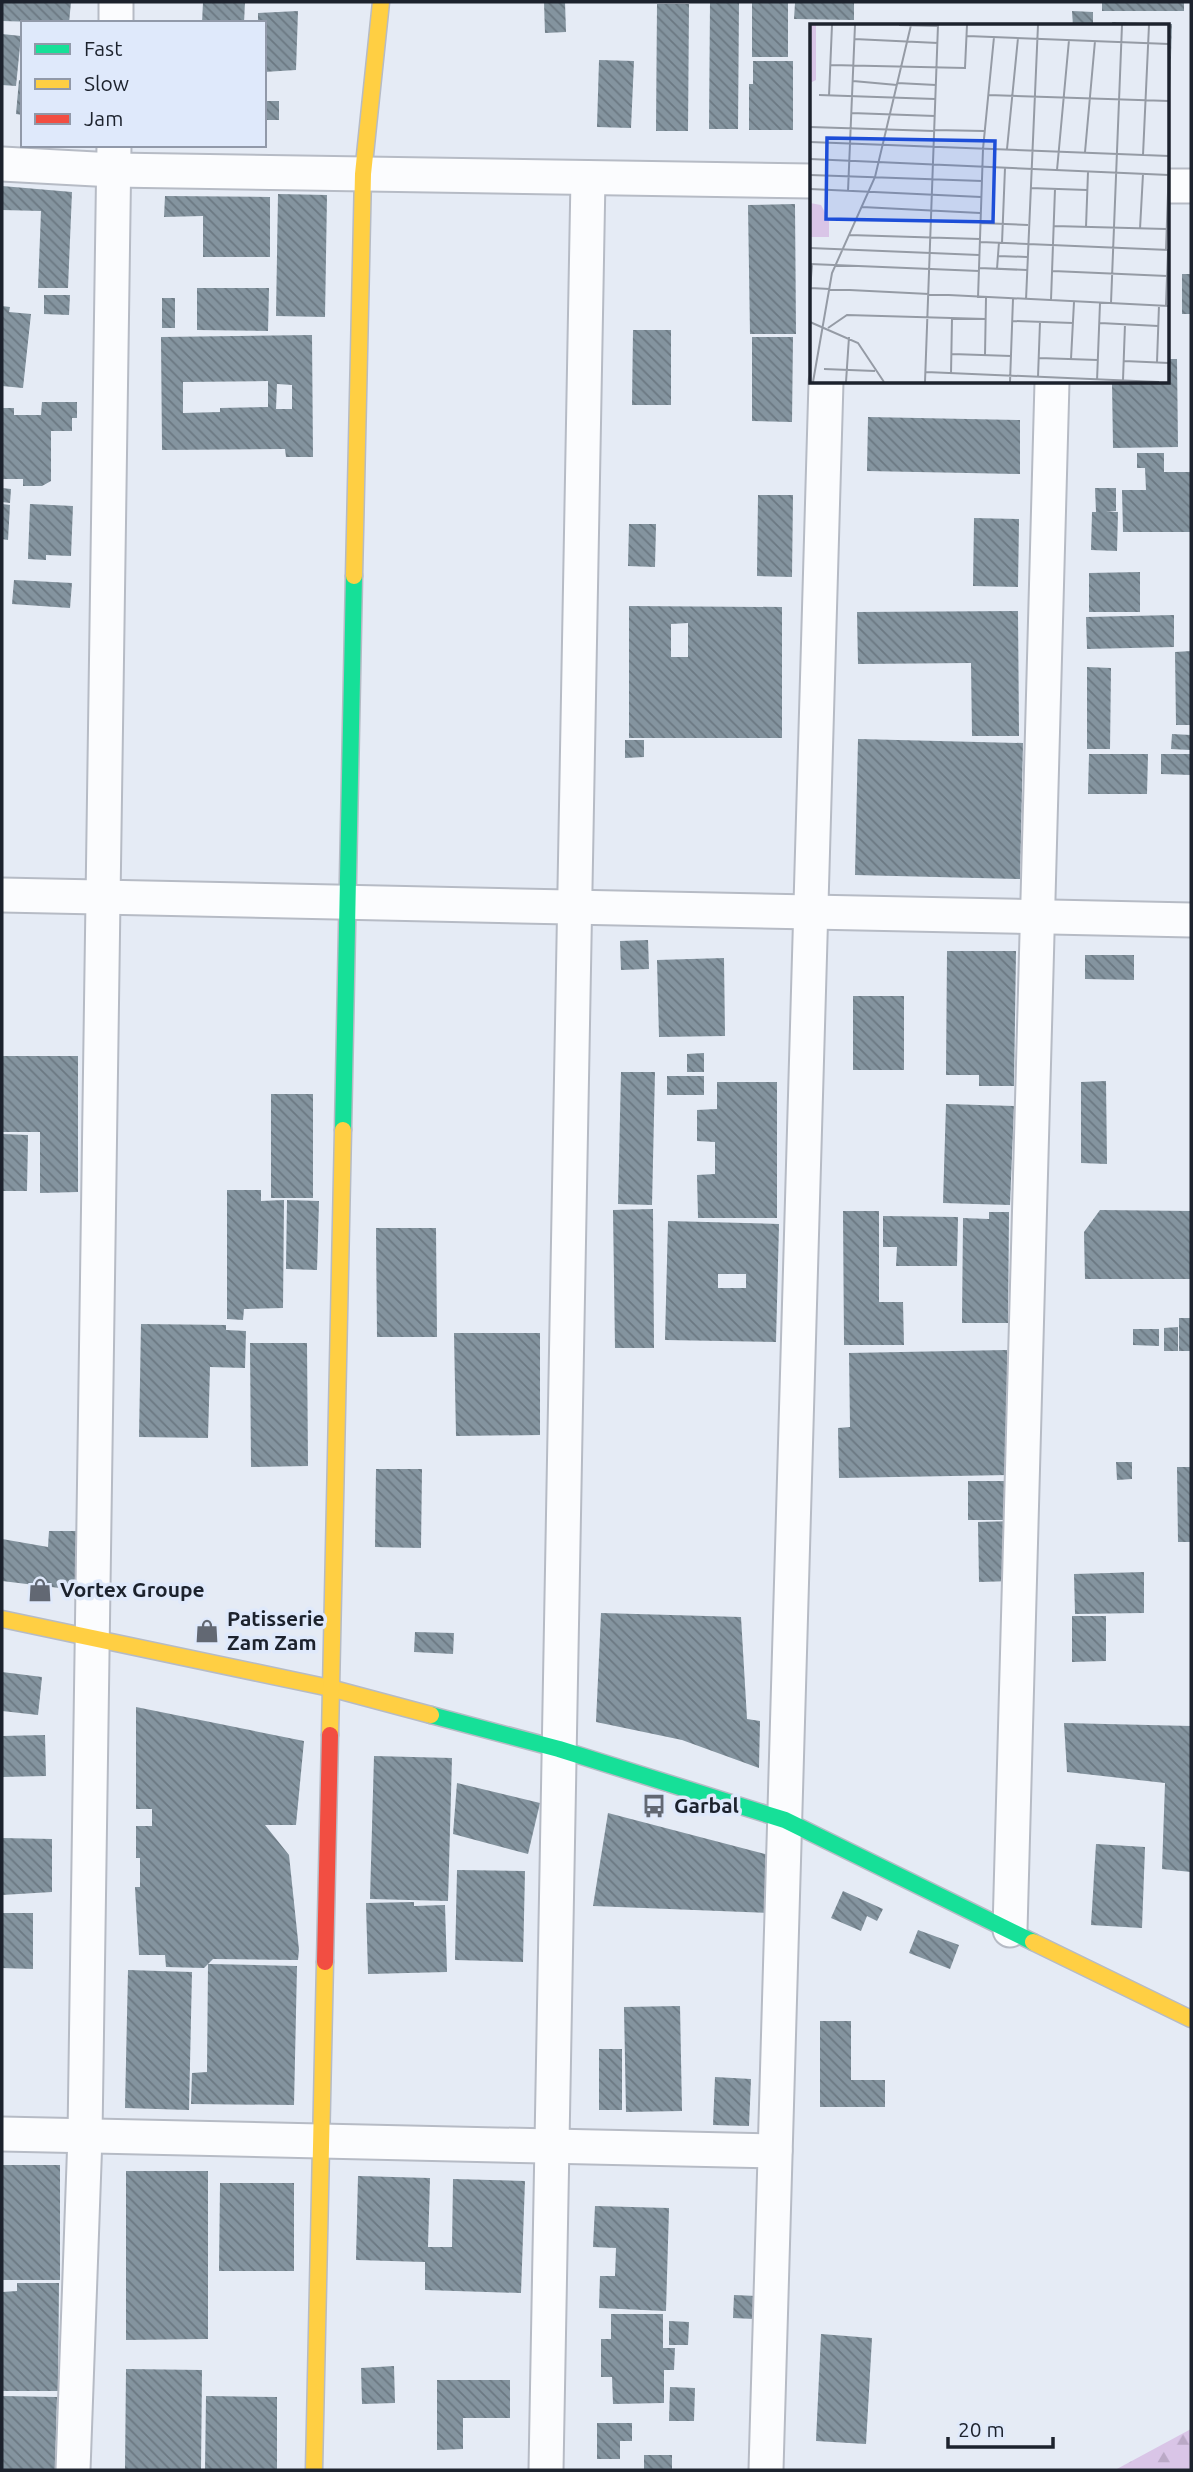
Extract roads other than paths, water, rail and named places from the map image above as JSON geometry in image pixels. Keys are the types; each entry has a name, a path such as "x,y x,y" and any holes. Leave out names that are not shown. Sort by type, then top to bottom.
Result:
{"street":[{"path":"116,2 116,21"},
{"path":"314,2470 363,174 381,2"},
{"path":"73,2470 85,2136 114,158"},
{"path":"2,164 114,158 363,174 810,181"},
{"path":"546,2470 588,177"},
{"path":"1168,186 1191,186"},
{"path":"766,2470 825,383"},
{"path":"1010,1930 1052,383"},
{"path":"2,895 1191,920"},
{"path":"2,1619 331,1688 559,1749 785,1820 1191,2019"},
{"path":"2,2134 775,2151"}],"place":[{"name":"Vortex Groupe","path":"40,1590"},
{"name":"Patisserie Zam Zam","path":"207,1631"},
{"name":"Garbal","path":"654,1806"}]}
